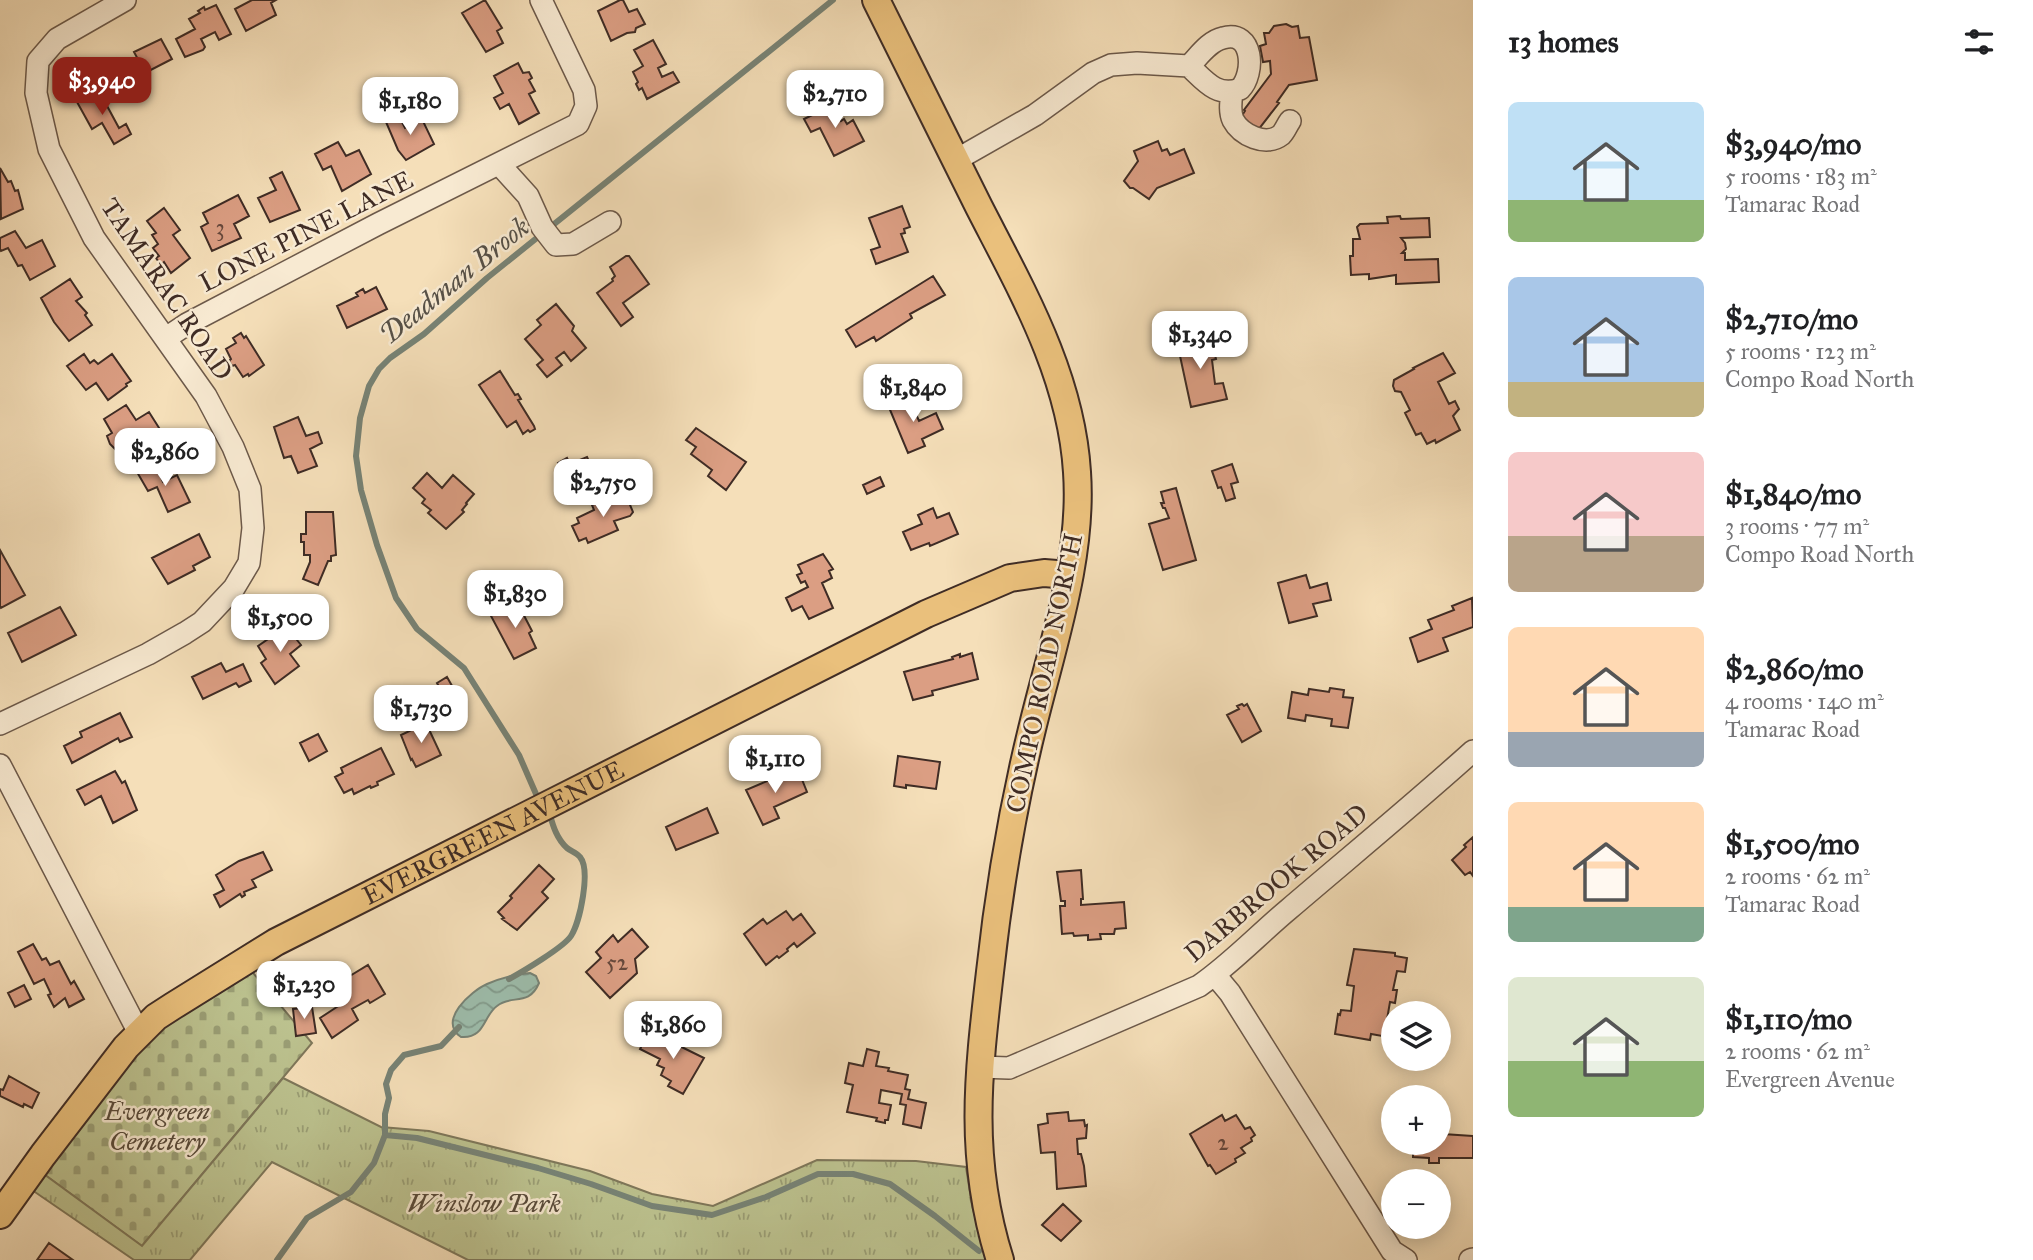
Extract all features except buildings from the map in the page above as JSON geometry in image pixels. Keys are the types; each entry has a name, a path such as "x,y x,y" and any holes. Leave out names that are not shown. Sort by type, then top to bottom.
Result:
{"main road":[{"name":"COMPO ROAD NORTH","path":"876,0 1040,327 1063,394 1078,474 1078,513 1069,575 1011,821 993,942 980,1067 977,1125 980,1171 990,1228 1000,1260"},
{"name":"EVERGREEN AVENUE","path":"0,1215 96,1085 139,1033 156,1017 276,942 887,632 1010,578 1044,573 1069,575"}],"street":[{"name":"TAMARAC ROAD","path":"0,724 148,654 185,633 202,622 234,588 249,563 253,528 250,489 233,447 206,396 94,238 49,149 36,93 38,61 57,39 125,0"},
{"name":"LONE PINE LANE","path":"166,338 187,324 354,236 578,124 586,106 584,90 541,0"},
{"path":"956,160 1035,115 1093,74 1111,65 1138,63 1189,66 1213,89 1232,92 1245,84 1250,73 1248,54 1242,40 1234,37 1215,41 1189,66"},
{"path":"1232,92 1231,114 1234,121 1256,139 1275,138 1283,133 1290,121"},
{"path":"499,164 528,196 546,232 556,245 573,244 610,222"},
{"name":"DARBROOK ROAD","path":"980,1067 1009,1068 1199,986 1473,751"},
{"path":"0,765 114,990 139,1033"},
{"path":"1215,975 1230,993 1392,1251 1406,1260"}],"green space":[{"name":"Evergreen Cemetery","path":"249,968 312,1043 142,1246 41,1172 150,1036"},
{"name":"Winslow Park","path":"283,1078 381,1127 429,1131 590,1171 652,1194 713,1206 817,1160 916,1161 966,1167 972,1205 986,1260 468,1260 272,1162 190,1260 134,1260 32,1190 41,1172 142,1246"}],"water":[{"path":"530,973 536,976 539,983 530,995 497,1006 479,1031 469,1037 461,1037 455,1030 454,1015 473,993 497,980"}],"waterway":[{"name":"Deadman Brook","path":"536,794 519,755 464,668 417,629 396,598 361,490 356,456 360,418 369,386 379,369 390,358 424,334 487,278 833,0"},
{"name":"Deadman Brook","path":"509,979 567,941 581,908 583,864 579,856 561,841 550,815"},
{"name":"Deadman Brook","path":"277,1260 307,1218 351,1192 374,1163 385,1135 385,1114 389,1098 386,1084 391,1070 404,1055 441,1046 459,1027"},
{"path":"385,1135 417,1138 538,1168 652,1206 712,1215 766,1197 818,1174 853,1174 890,1184 979,1251"}]}
